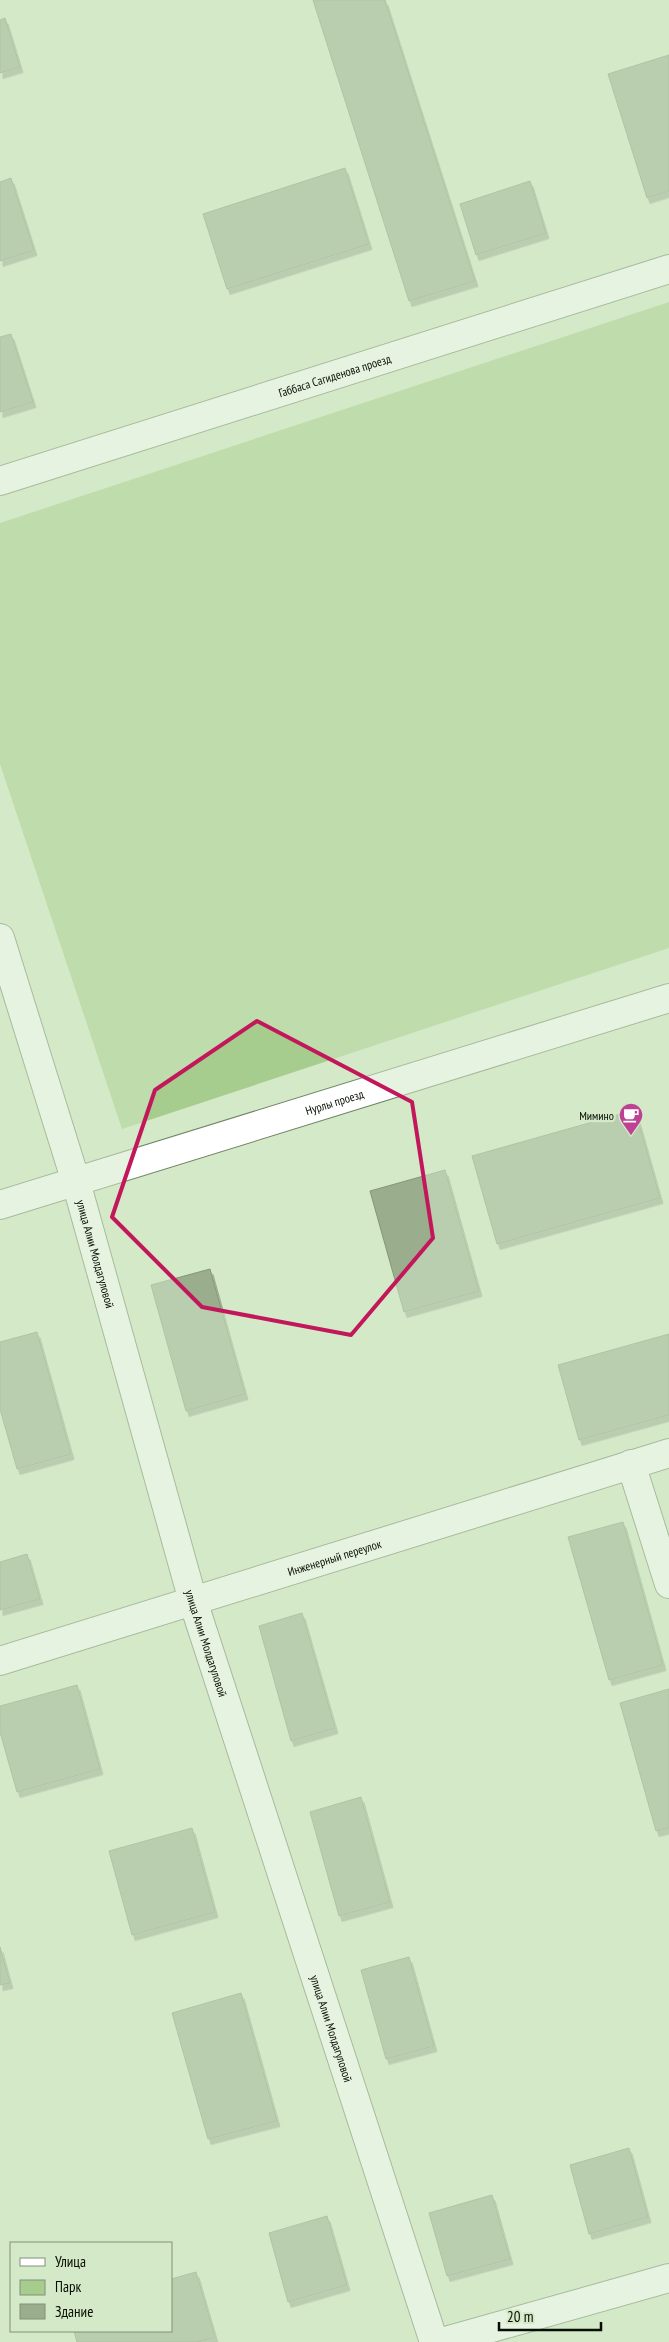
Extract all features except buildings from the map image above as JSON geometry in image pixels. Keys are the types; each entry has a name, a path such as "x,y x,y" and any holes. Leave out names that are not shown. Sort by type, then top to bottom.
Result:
{"street":[{"name":"Габбаса Сагиденова проезд","path":"0,481 669,270"},
{"name":"улица Алии Молдагуловой","path":"0,938 76,1182 193,1601 434,2342"},
{"name":"Нурлы проезд","path":"0,1205 669,998"},
{"name":"Инженерный переулок","path":"0,1661 669,1453"},
{"path":"630,1464 669,1584"},
{"path":"442,2342 669,2278"}],"highlighted area":[{"path":"257,1021 412,1102 433,1238 351,1335 202,1307 112,1217 155,1090"}],"green space":[{"path":"669,302 669,948 122,1129 0,764 0,523"}],"place":[{"name":"Мимино","path":"631,1136"}]}
